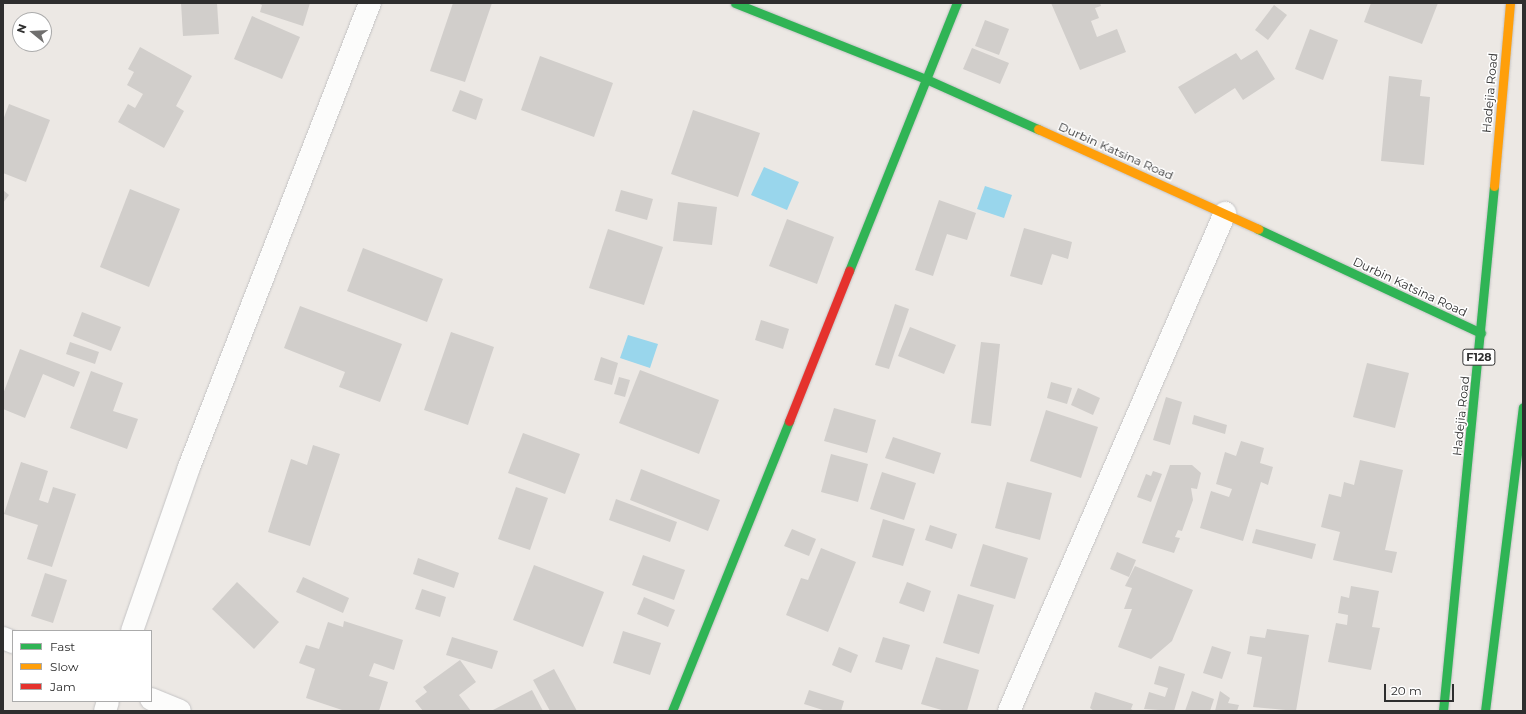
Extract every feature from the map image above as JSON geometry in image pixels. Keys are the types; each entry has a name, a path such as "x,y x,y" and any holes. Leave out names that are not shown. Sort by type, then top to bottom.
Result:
{"street":[{"path":"132,630 189,467 370,3"},
{"name":"Durbin Katsina Road","path":"735,3 926,79 1225,213 1481,333"},
{"path":"672,711 957,3"},
{"name":"Hadejia Road","path":"1443,711 1481,333 1510,3"},
{"path":"1009,711 1225,213"},
{"path":"1485,711 1523,407"},
{"path":"152,699 180,711"}],"water":[{"path":"764,167 799,182 787,210 751,195"},
{"path":"985,186 1012,195 1004,218 977,209"},
{"path":"628,335 658,344 650,368 620,358"}],"building":[{"path":"181,3 217,3 219,34 183,36"},
{"path":"257,3 310,3 303,26 260,12 262,5"},
{"path":"453,3 492,3 465,82 430,71"},
{"path":"1051,3 1100,3 1101,6 1095,8 1099,18 1091,21 1097,37 1117,29 1126,52 1080,70"},
{"path":"1371,3 1438,3 1422,44 1364,22"},
{"path":"1274,5 1287,15 1268,40 1255,30"},
{"path":"252,16 300,37 282,79 234,59"},
{"path":"985,20 1009,29 999,55 975,46"},
{"path":"1310,29 1338,40 1323,80 1295,69"},
{"path":"140,47 192,76 176,106 184,111 164,148 118,122 128,104 135,108 143,94 127,85 134,72 128,69"},
{"path":"972,48 1009,63 1000,84 963,69"},
{"path":"1257,50 1275,79 1243,100 1235,88 1195,114 1178,87 1236,53 1241,60"},
{"path":"540,56 613,83 594,137 521,110"},
{"path":"1389,76 1422,80 1420,96 1430,97 1424,165 1381,161"},
{"path":"460,90 483,99 476,120 452,111"},
{"path":"9,104 50,120 26,182 3,173 3,120"},
{"path":"693,110 760,133 738,197 671,174"},
{"path":"130,189 180,209 149,287 100,267"},
{"path":"3,190 9,195 3,203"},
{"path":"621,190 653,199 647,220 615,211"},
{"path":"939,200 976,213 967,240 947,234 933,276 915,270"},
{"path":"678,202 717,207 712,245 673,241"},
{"path":"787,219 834,237 817,284 769,266"},
{"path":"1024,228 1072,242 1068,259 1052,254 1042,285 1010,276"},
{"path":"608,229 663,247 644,305 589,288"},
{"path":"363,248 443,279 427,322 347,291"},
{"path":"895,304 909,309 889,369 875,365"},
{"path":"300,306 402,344 380,402 339,387 345,372 284,348"},
{"path":"82,312 121,327 111,351 73,336"},
{"path":"761,320 789,329 783,349 755,340"},
{"path":"910,327 956,345 944,374 898,356"},
{"path":"451,332 494,347 468,425 424,410"},
{"path":"70,342 99,352 95,364 66,354"},
{"path":"981,342 1000,344 991,426 971,423"},
{"path":"20,349 80,372 74,387 43,374 25,418 3,409 3,394"},
{"path":"601,357 618,363 612,385 594,380"},
{"path":"1367,363 1409,373 1395,428 1353,417"},
{"path":"640,370 719,400 699,454 619,423"},
{"path":"91,371 123,383 113,411 138,419 127,449 70,428"},
{"path":"619,377 630,380 625,397 614,394"},
{"path":"1051,382 1072,388 1067,404 1047,398"},
{"path":"1078,388 1100,398 1093,415 1071,405"},
{"path":"1166,397 1182,402 1170,445 1153,440"},
{"path":"834,408 876,420 867,453 824,441"},
{"path":"1046,410 1098,427 1081,478 1030,461"},
{"path":"1194,415 1227,425 1225,434 1192,424"},
{"path":"523,433 580,454 565,494 508,473"},
{"path":"893,437 941,453 934,474 885,458"},
{"path":"1241,441 1264,448 1260,463 1273,467 1268,485 1261,482 1243,541 1200,528 1211,491 1229,497 1232,489 1216,484 1225,452 1236,456"},
{"path":"313,445 340,454 310,546 268,532 291,459 307,465"},
{"path":"831,454 868,464 858,502 821,492"},
{"path":"1360,460 1403,470 1385,550 1397,552 1392,573 1333,560 1340,532 1321,527 1329,494 1341,497 1344,482 1354,485"},
{"path":"21,462 48,471 39,500 48,503 53,487 76,494 52,567 27,559 38,525 4,514"},
{"path":"1170,465 1192,465 1201,473 1197,489 1191,488 1193,500 1182,531 1178,530 1175,537 1180,538 1174,553 1142,543"},
{"path":"641,469 720,500 708,531 630,500"},
{"path":"1153,471 1162,474 1151,502 1137,497 1146,474 1151,476"},
{"path":"882,472 916,483 904,520 870,509"},
{"path":"1007,482 1052,493 1040,540 995,528"},
{"path":"516,487 548,498 530,550 498,539"},
{"path":"616,499 677,522 670,542 609,520"},
{"path":"883,519 915,529 903,566 872,557"},
{"path":"930,525 957,534 952,549 925,540"},
{"path":"792,529 816,539 809,556 784,546"},
{"path":"1256,529 1316,544 1312,559 1252,543"},
{"path":"983,544 1028,558 1015,599 970,586"},
{"path":"821,548 856,562 828,632 786,615 801,578 808,580"},
{"path":"1117,552 1136,560 1129,577 1110,569"},
{"path":"643,555 685,570 674,600 632,585"},
{"path":"418,558 459,573 454,588 413,574"},
{"path":"534,565 604,592 583,647 513,620"},
{"path":"1135,566 1193,590 1172,641 1151,659 1118,647 1132,609 1124,609 1132,588 1125,586"},
{"path":"45,573 67,580 53,623 31,616"},
{"path":"303,577 349,598 343,613 296,592"},
{"path":"237,582 279,622 254,649 212,609"},
{"path":"907,582 931,591 924,612 899,603"},
{"path":"1351,586 1379,591 1372,627 1380,628 1371,670 1328,662 1336,623 1347,625 1348,615 1338,613 1341,596 1349,598"},
{"path":"422,589 446,597 440,617 415,609"},
{"path":"958,594 994,605 979,654 943,643"},
{"path":"644,597 675,610 668,627 637,614"},
{"path":"344,621 403,640 394,670 374,663 369,676 388,682 379,711 345,711 306,698 315,669 299,663 306,645 319,649 328,622 343,627"},
{"path":"1267,629 1309,635 1296,711 1253,707 1262,657 1247,654 1250,636 1265,638"},
{"path":"623,631 661,643 650,675 613,663"},
{"path":"452,637 498,651 492,669 446,655"},
{"path":"883,637 910,645 902,670 875,662"},
{"path":"1212,646 1231,652 1222,679 1203,673"},
{"path":"839,647 858,655 851,673 832,665"},
{"path":"936,657 979,670 967,711 945,711 921,704"},
{"path":"460,660 476,682 459,695 471,711 423,711 415,701 427,692 423,687"},
{"path":"1159,666 1185,674 1174,711 1144,709 1149,692 1165,697 1168,688 1154,684"},
{"path":"554,669 577,711 550,711 533,680"},
{"path":"532,690 543,711 491,711"},
{"path":"809,690 844,701 841,711 826,711 804,704"},
{"path":"1192,691 1214,699 1210,711 1185,711"},
{"path":"1220,691 1230,698 1228,703 1239,705 1237,711 1215,711"},
{"path":"1095,692 1133,704 1131,709 1134,711 1094,711 1090,708"}],"traffic: fast":[{"path":"735,3 926,79 1038,129"},
{"path":"849,271 957,3"},
{"path":"1443,711 1494,186"},
{"path":"1258,229 1481,333"},
{"path":"1485,711 1523,407"},
{"path":"672,711 789,421"}],"traffic: slow":[{"path":"1494,186 1510,3"},
{"path":"1038,129 1258,229"}],"traffic: jam":[{"path":"789,421 849,271"}]}
